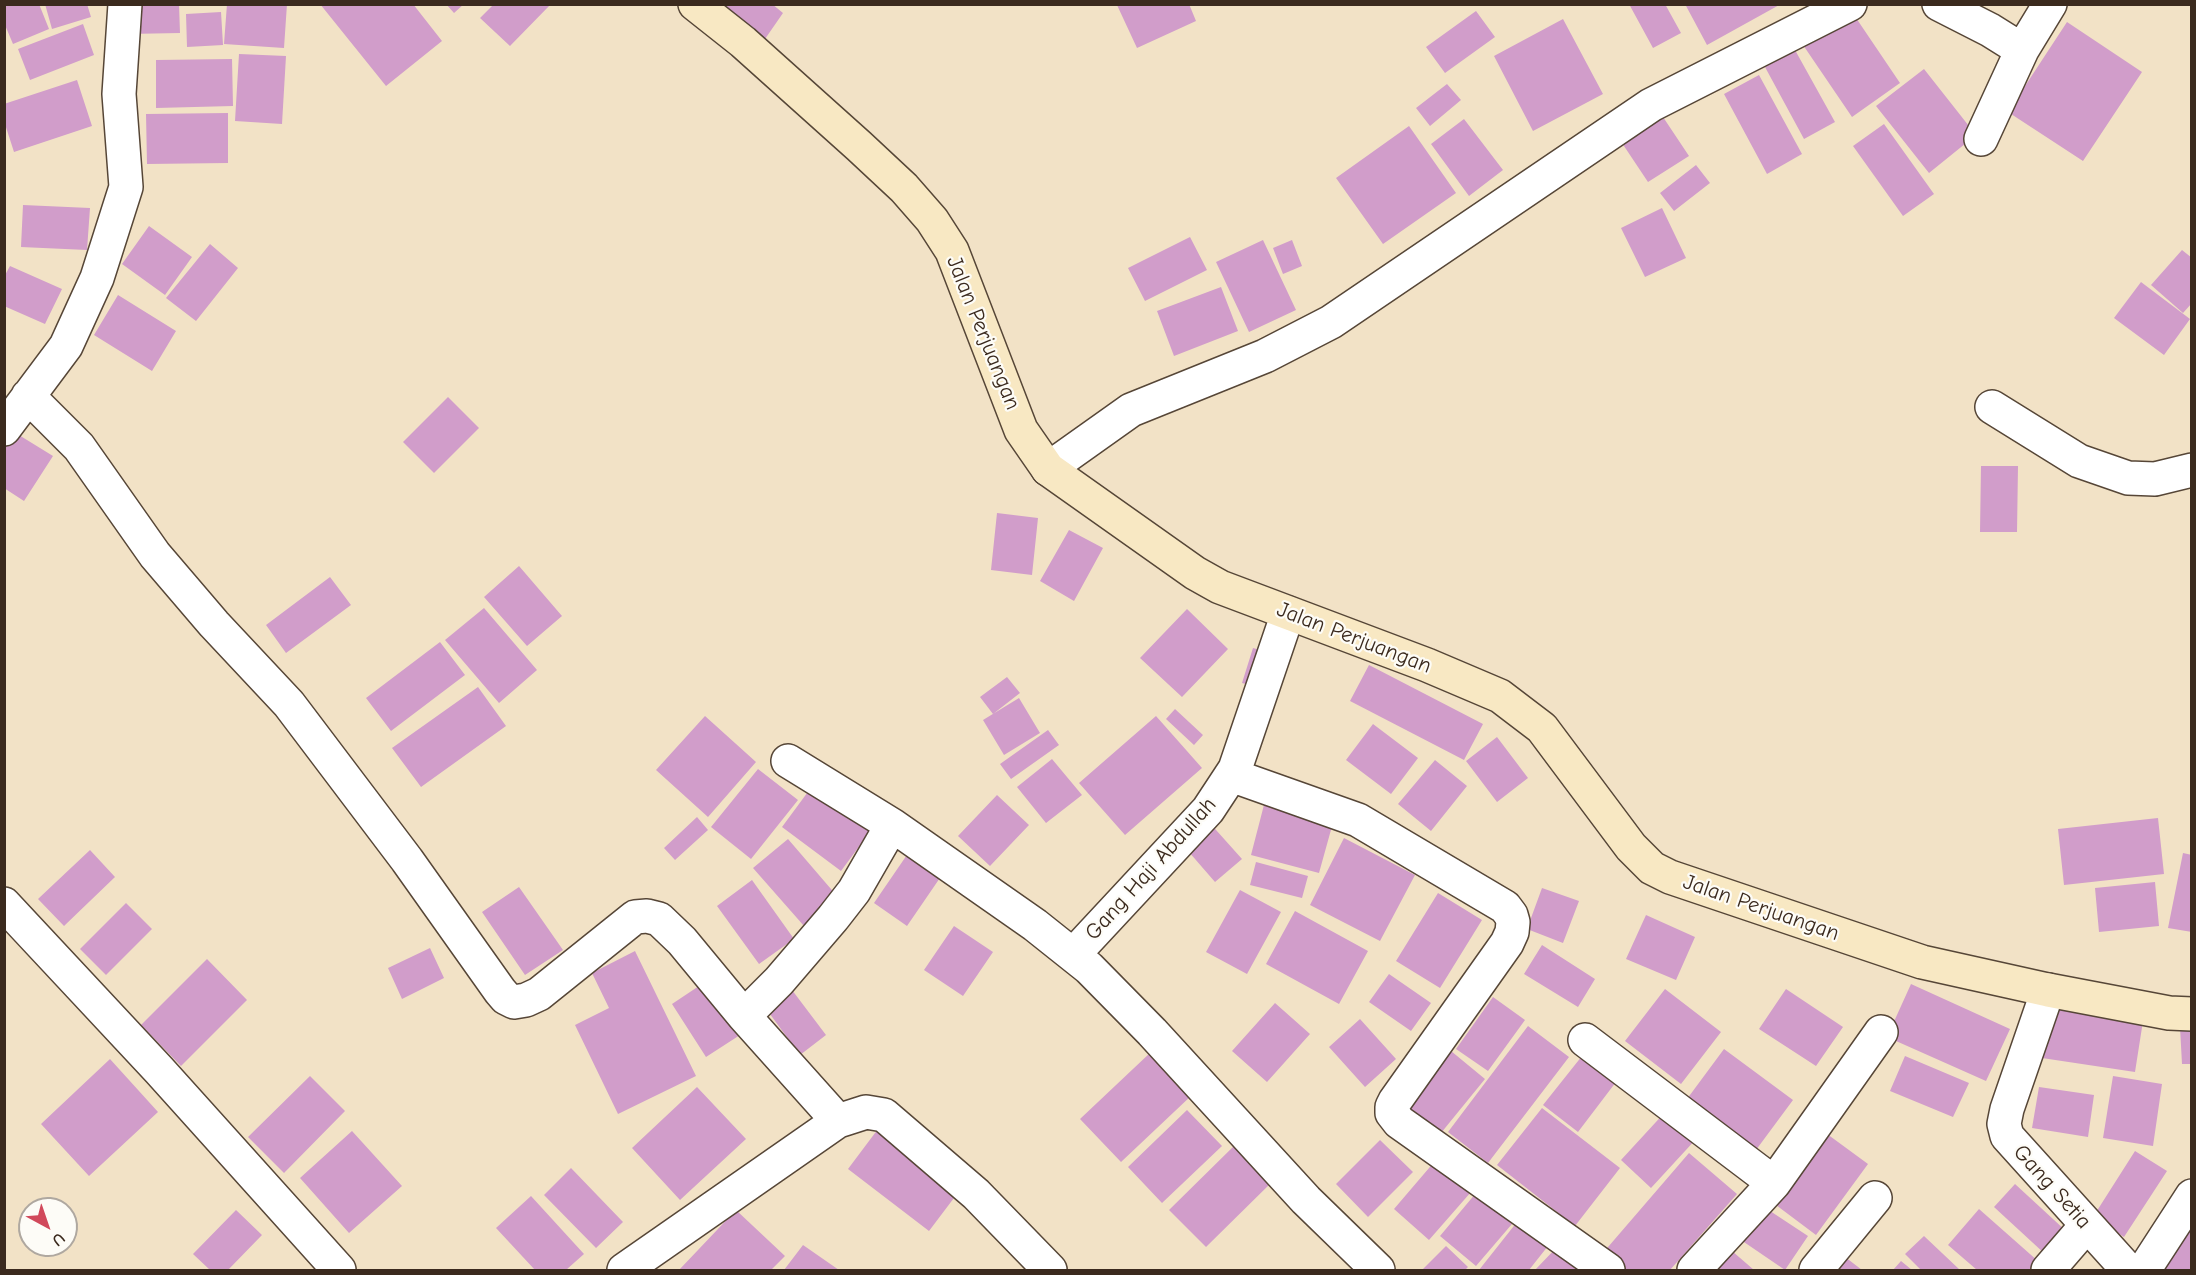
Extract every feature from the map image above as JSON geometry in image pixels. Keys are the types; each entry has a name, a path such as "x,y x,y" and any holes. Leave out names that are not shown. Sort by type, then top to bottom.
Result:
{"street":[{"path":"4,429 66,346 98,278 126,187 119,94 126,4"},
{"name":"Jalan Perjuangan","path":"695,4 743,42 859,146 904,188 932,220 952,251 1021,430 1048,469 1195,573 1220,587 1437,669 1500,696 1542,728 1631,847 1652,868 1670,877 1922,962 2048,990 2169,1013 2192,1014"},
{"path":"1048,469 1131,410 1265,356 1331,322 1651,105 1850,4"},
{"path":"1939,4 1990,30 2022,50"},
{"path":"1980,139 2022,50 2050,4"},
{"path":"28,396 79,447 155,555 214,624 289,704 407,860 506,998 514,1002 539,994 635,917 647,916 659,919 668,926 744,1016 838,1121"},
{"path":"1992,407 2079,461 2128,478 2155,479 2192,470"},
{"name":"Gang Haji Abdullah","path":"1073,956 1208,810 1231,776 1288,613"},
{"path":"788,761 892,825 1035,925 1089,968 1306,1200 1378,1270"},
{"path":"1231,776 1358,820 1505,907 1513,922 1507,944 1395,1101 1392,1113 1399,1122 1608,1270"},
{"path":"744,1016 779,981 854,891 892,825"},
{"path":"4,903 159,1070 339,1270"},
{"name":"Gang Setia","path":"2048,990 2007,1109 2004,1124 2007,1136 2128,1270"},
{"path":"1694,1270 1774,1183 1881,1032"},
{"path":"1585,1040 1774,1183"},
{"path":"624,1270 838,1121 866,1112 884,1115 976,1194 1050,1270"},
{"path":"2144,1270 2192,1196"},
{"path":"1816,1270 1875,1198"},
{"path":"2048,1270 2086,1226"}],"building":[{"path":"5,4 39,4 49,29 13,44 5,25"},
{"path":"45,4 87,4 91,17 52,29"},
{"path":"128,4 179,4 180,33 128,34"},
{"path":"227,4 287,4 284,48 224,44"},
{"path":"320,4 413,4 442,41 386,86"},
{"path":"446,4 464,4 454,13"},
{"path":"494,4 551,4 510,46 480,18"},
{"path":"718,4 772,4 783,13 765,39"},
{"path":"1118,4 1189,4 1196,21 1137,48"},
{"path":"1629,4 1665,4 1681,33 1653,48"},
{"path":"1685,4 1781,4 1707,45"},
{"path":"1850,9 1900,83 1852,117 1801,42"},
{"path":"1476,11 1495,37 1445,73 1426,47"},
{"path":"221,12 223,45 187,47 186,14"},
{"path":"1563,19 1603,94 1533,131 1494,56"},
{"path":"2067,22 2142,72 2083,161 2008,112"},
{"path":"83,24 94,55 30,80 18,49"},
{"path":"1795,50 1835,122 1804,139 1765,67"},
{"path":"239,54 286,56 282,124 235,121"},
{"path":"232,59 233,106 156,108 156,60"},
{"path":"1924,69 1976,135 1929,173 1876,106"},
{"path":"1759,75 1802,154 1767,174 1724,94"},
{"path":"77,80 92,126 14,152 4,121 4,104"},
{"path":"1447,84 1461,100 1430,126 1416,108"},
{"path":"1659,111 1689,156 1648,182 1618,137"},
{"path":"228,113 228,163 147,164 146,114"},
{"path":"1464,119 1503,170 1469,196 1431,144"},
{"path":"1884,124 1934,194 1903,216 1853,146"},
{"path":"1409,126 1456,193 1383,244 1336,178"},
{"path":"1696,165 1710,183 1674,211 1660,193"},
{"path":"23,205 90,208 87,250 21,247"},
{"path":"1662,208 1686,258 1645,277 1621,228"},
{"path":"149,226 192,257 165,295 122,264"},
{"path":"1190,237 1207,270 1145,301 1128,268"},
{"path":"1263,240 1296,310 1249,332 1216,262"},
{"path":"1292,240 1302,266 1283,274 1273,248"},
{"path":"210,244 238,268 196,321 166,298"},
{"path":"2182,250 2192,258 2192,303 2183,313 2151,285"},
{"path":"10,266 62,289 45,324 4,306 4,277"},
{"path":"2141,282 2190,319 2164,355 2114,318"},
{"path":"1221,287 1238,331 1174,356 1157,311"},
{"path":"118,295 176,331 152,371 94,335"},
{"path":"448,397 479,428 434,473 403,442"},
{"path":"14,432 53,456 24,501 4,488 4,447"},
{"path":"1981,466 2018,466 2017,532 1980,532"},
{"path":"997,513 1038,518 1032,575 991,570"},
{"path":"1069,530 1103,548 1074,601 1040,581"},
{"path":"519,566 562,616 527,646 484,597"},
{"path":"330,577 351,605 286,653 266,625"},
{"path":"484,608 537,670 499,703 445,640"},
{"path":"1187,609 1228,649 1182,697 1140,658"},
{"path":"440,642 465,675 391,731 366,698"},
{"path":"1253,648 1271,653 1260,688 1242,683"},
{"path":"1369,665 1483,724 1464,760 1350,701"},
{"path":"1007,677 1020,693 993,714 980,697"},
{"path":"478,687 506,726 421,787 392,748"},
{"path":"1019,698 1040,733 1004,755 983,720"},
{"path":"1175,709 1203,735 1194,745 1166,719"},
{"path":"705,716 756,762 708,817 656,770"},
{"path":"1156,716 1202,768 1125,835 1079,783"},
{"path":"1373,724 1418,758 1391,794 1346,760"},
{"path":"1048,730 1059,745 1011,779 1000,764"},
{"path":"1497,737 1528,778 1497,802 1466,761"},
{"path":"1052,759 1082,795 1046,823 1017,787"},
{"path":"1435,760 1467,786 1431,831 1398,804"},
{"path":"758,769 798,800 751,859 711,827"},
{"path":"813,785 872,829 841,871 782,827"},
{"path":"997,795 1029,825 990,866 958,836"},
{"path":"1265,801 1334,819 1319,873 1251,855"},
{"path":"697,817 708,830 675,860 664,848"},
{"path":"2158,818 2164,874 2064,885 2058,829"},
{"path":"1208,821 1242,859 1215,882 1182,844"},
{"path":"1344,838 1415,875 1380,941 1310,905"},
{"path":"788,839 837,896 804,926 753,868"},
{"path":"911,849 944,872 907,926 874,903"},
{"path":"90,850 115,877 64,926 38,899"},
{"path":"2183,853 2192,855 2192,932 2168,928"},
{"path":"1256,862 1308,876 1302,898 1250,885"},
{"path":"752,880 794,939 759,964 717,906"},
{"path":"2155,882 2159,926 2099,932 2095,888"},
{"path":"519,887 563,950 525,975 482,912"},
{"path":"1542,888 1579,901 1563,943 1527,929"},
{"path":"1240,890 1281,912 1247,974 1206,952"},
{"path":"1438,893 1482,920 1440,988 1396,961"},
{"path":"126,903 152,929 106,975 80,949"},
{"path":"1295,911 1368,951 1339,1004 1266,964"},
{"path":"1646,915 1695,937 1676,980 1626,959"},
{"path":"954,926 993,952 963,996 924,970"},
{"path":"1542,945 1595,979 1578,1007 1524,974"},
{"path":"430,948 444,978 402,999 388,968"},
{"path":"635,951 696,1076 618,1114 575,1025 609,1008 592,973"},
{"path":"207,959 247,1000 181,1066 141,1025"},
{"path":"1389,974 1431,1003 1411,1031 1369,1002"},
{"path":"705,982 740,1035 706,1057 672,1004"},
{"path":"1911,984 2010,1029 1986,1081 1887,1037"},
{"path":"1665,989 1721,1032 1681,1084 1625,1041"},
{"path":"1786,989 1843,1027 1816,1066 1759,1029"},
{"path":"792,990 826,1035 800,1055 767,1010"},
{"path":"1493,997 1525,1020 1488,1071 1456,1049"},
{"path":"1275,1003 1310,1034 1267,1082 1232,1051"},
{"path":"2050,1007 2143,1021 2135,1072 2042,1058"},
{"path":"1360,1019 1396,1059 1365,1087 1329,1047"},
{"path":"1528,1026 1569,1057 1488,1163 1448,1132"},
{"path":"2192,1026 2192,1064 2182,1064 2180,1027"},
{"path":"1724,1049 1793,1100 1756,1150 1687,1099"},
{"path":"1451,1051 1485,1079 1441,1133 1407,1106"},
{"path":"1151,1052 1192,1095 1121,1162 1080,1119"},
{"path":"1582,1056 1616,1082 1578,1132 1543,1105"},
{"path":"1905,1056 1969,1083 1953,1117 1890,1091"},
{"path":"110,1059 158,1112 89,1176 41,1124"},
{"path":"310,1076 345,1111 284,1173 248,1137"},
{"path":"2113,1076 2162,1084 2153,1146 2103,1138"},
{"path":"697,1087 746,1139 680,1200 632,1148"},
{"path":"2039,1087 2094,1095 2088,1137 2032,1128"},
{"path":"1542,1108 1620,1168 1575,1226 1497,1165"},
{"path":"1187,1110 1222,1146 1162,1203 1128,1167"},
{"path":"1667,1110 1697,1138 1651,1188 1621,1160"},
{"path":"878,1129 960,1190 929,1231 848,1169"},
{"path":"352,1131 402,1186 349,1233 300,1178"},
{"path":"1823,1131 1868,1164 1816,1235 1772,1202"},
{"path":"1380,1140 1413,1172 1368,1217 1336,1184"},
{"path":"1237,1143 1274,1180 1206,1247 1169,1210"},
{"path":"2135,1151 2167,1171 2124,1237 2093,1217"},
{"path":"1689,1153 1737,1194 1670,1270 1622,1270 1602,1254"},
{"path":"1435,1161 1471,1192 1429,1240 1394,1209"},
{"path":"571,1168 623,1222 596,1248 544,1195"},
{"path":"2015,1184 2066,1231 2045,1254 1994,1207"},
{"path":"1476,1193 1512,1224 1476,1266 1440,1236"},
{"path":"531,1196 584,1254 566,1270 535,1270 496,1228"},
{"path":"1764,1207 1808,1236 1785,1270 1741,1240"},
{"path":"1979,1209 2039,1262 2031,1270 1977,1270 1948,1245"},
{"path":"236,1210 262,1235 228,1270 210,1270 193,1254"},
{"path":"736,1210 785,1256 771,1270 679,1270"},
{"path":"1517,1222 1548,1246 1529,1270 1479,1270"},
{"path":"2192,1222 2192,1270 2161,1270"},
{"path":"1924,1236 1960,1270 1921,1270 1905,1254"},
{"path":"803,1245 839,1270 784,1270"},
{"path":"1446,1246 1468,1267 1465,1270 1422,1270"},
{"path":"1557,1247 1582,1270 1535,1270"},
{"path":"1836,1250 1862,1270 1821,1270"},
{"path":"1732,1251 1754,1270 1715,1270"},
{"path":"1901,1261 1912,1270 1893,1270"}]}
